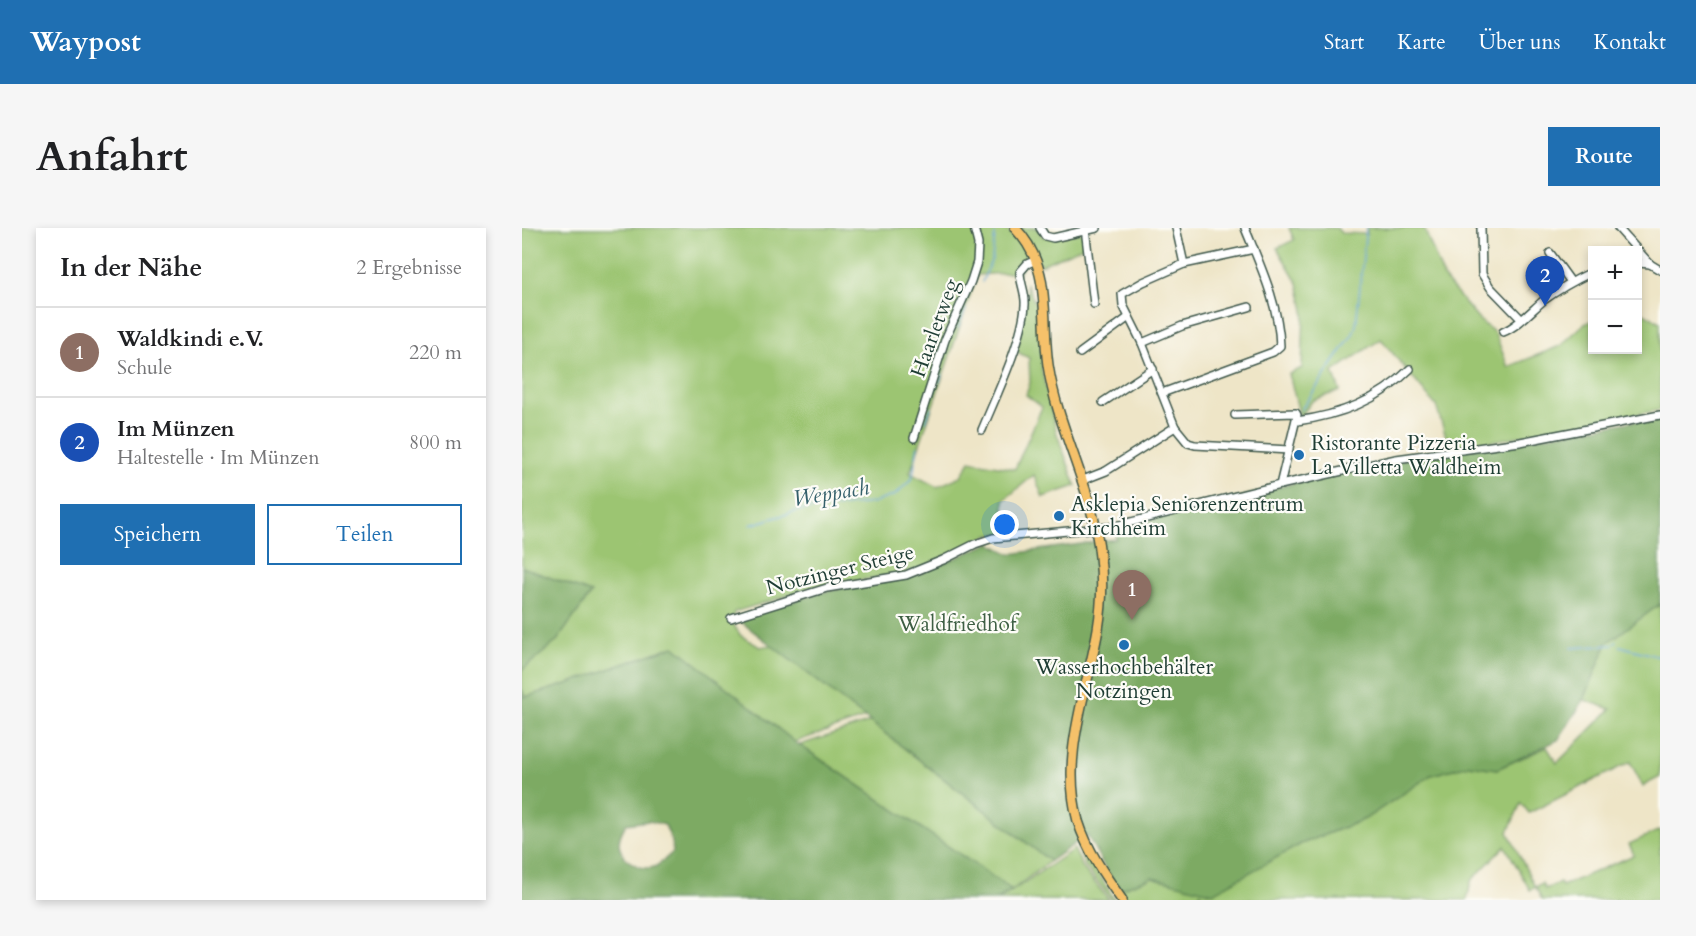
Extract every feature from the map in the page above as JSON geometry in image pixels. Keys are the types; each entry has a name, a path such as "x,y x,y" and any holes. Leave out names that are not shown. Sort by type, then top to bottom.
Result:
{"main road":[{"path":"1015,228 1029,246 1036,260 1044,287 1050,379 1097,529 1102,593 1098,630 1074,735 1071,773 1082,831 1093,857 1122,900"}],"street":[{"name":"Haarletweg","path":"914,438 945,340 977,262 978,244 974,228"},
{"path":"1040,228 1045,236 1053,238 1097,228"},
{"path":"1176,228 1184,264"},
{"path":"1162,393 1273,352 1281,346 1275,312 1245,228"},
{"path":"1481,228 1482,274 1490,287 1521,319"},
{"path":"1618,228 1650,264 1660,270"},
{"path":"1085,229 1094,304"},
{"path":"1254,249 1184,264 1125,291 1121,298 1153,369 1175,427 1188,443 1289,450"},
{"path":"1550,253 1571,282"},
{"path":"982,430 1015,347 1024,313 1025,297 1020,272 1027,264 1036,260"},
{"path":"1642,263 1650,264"},
{"path":"1503,332 1511,329 1571,282 1588,274"},
{"path":"1142,343 1182,326 1249,307"},
{"path":"1080,353 1129,317"},
{"path":"1103,402 1153,369"},
{"path":"1235,415 1296,417 1329,415 1358,406 1390,387 1410,369"},
{"name":"Notzinger Steige","path":"731,618 827,588 906,575 993,538 1097,529 1396,459 1532,440 1660,415"},
{"path":"1280,485 1296,417"},
{"path":"1083,480 1106,471 1175,427"}],"green space":[{"path":"522,228 1005,228 1027,253 1020,272 977,275 910,473 937,487 961,476 970,461 1015,469 1042,407 1026,395 1030,383 1029,358 1017,352 1027,294 1026,283 1039,312 1042,372 1057,434 1076,486 1043,497 1034,475 1004,500 1004,533 987,536 915,571 809,589 734,612 733,624 741,636 760,647 771,645 865,718 795,742 674,646 525,697 522,689 522,670 556,642 591,593 522,567"},
{"path":"1020,228 1038,228 1043,237 1088,232 1085,246 1041,265"},
{"path":"1289,228 1337,228 1341,233 1367,234 1366,228 1424,228 1444,278 1478,319 1495,333 1508,367 1560,346 1588,322 1588,354 1642,354 1642,312 1660,322 1660,410 1450,449 1436,406 1381,339 1333,372 1340,391 1313,400 1300,417 1289,374 1302,368 1304,310 1298,283 1277,248 1294,240"},
{"name":"Waldfriedhof","path":"1660,417 1660,604 1607,643 1584,700 1558,740 1497,769 1469,765 1431,775 1365,819 1301,844 1213,893 1152,877 1120,889 1114,884 1087,835 1050,861 740,621 747,616 819,593 919,574 990,543 1010,554 1116,539 1116,528 1355,468"},
{"path":"522,567 591,593 556,642 522,670"},
{"path":"1660,604 1660,777 1643,786 1630,762 1529,813 1521,803 1508,832 1535,887 1542,883 1545,889 1560,883 1562,886 1634,855 1629,844 1660,830 1660,900 1542,900 1536,887 1530,890 1505,846 1471,881 1467,900 1203,900 1200,892 1200,900 1127,900 1120,889 1152,877 1213,892 1301,844 1365,819 1431,775 1469,765 1497,769 1547,747 1557,763 1611,709 1584,700 1607,643"},
{"path":"674,646 795,742 1012,890 996,900 522,900 522,689 525,697","holes":["649,821 665,825 672,842 673,852 659,864 650,868 640,867 623,855 619,841 626,824"]},
{"path":"870,722 1050,861 1012,890 800,745"},
{"path":"1081,844 1115,900 1112,900 1085,866 1078,846"},
{"path":"1074,849 1083,868 1109,900 999,900"}],"waterway":[{"path":"1301,410 1353,334 1356,325 1366,228"},
{"name":"Weppach","path":"982,282 992,259 995,234"},
{"name":"Weppach","path":"958,328 966,309"},
{"name":"Weppach","path":"939,382 942,374"},
{"name":"Weppach","path":"926,421 931,407"},
{"name":"Weppach","path":"750,525 801,510 873,503 895,495 912,479 918,446"},
{"path":"1571,648 1613,645"},
{"path":"1620,646 1660,657"}],"place":[{"name":"Im Münzen","path":"1545,306"},
{"name":"Ristorante Pizzeria La Villetta Waldheim","path":"1299,455"},
{"name":"Asklepia Seniorenzentrum Kirchheim","path":"1059,516"},
{"name":"Waldkindi e.V.","path":"1132,620"},
{"name":"Wasserhochbehälter Notzingen","path":"1124,645"}]}
